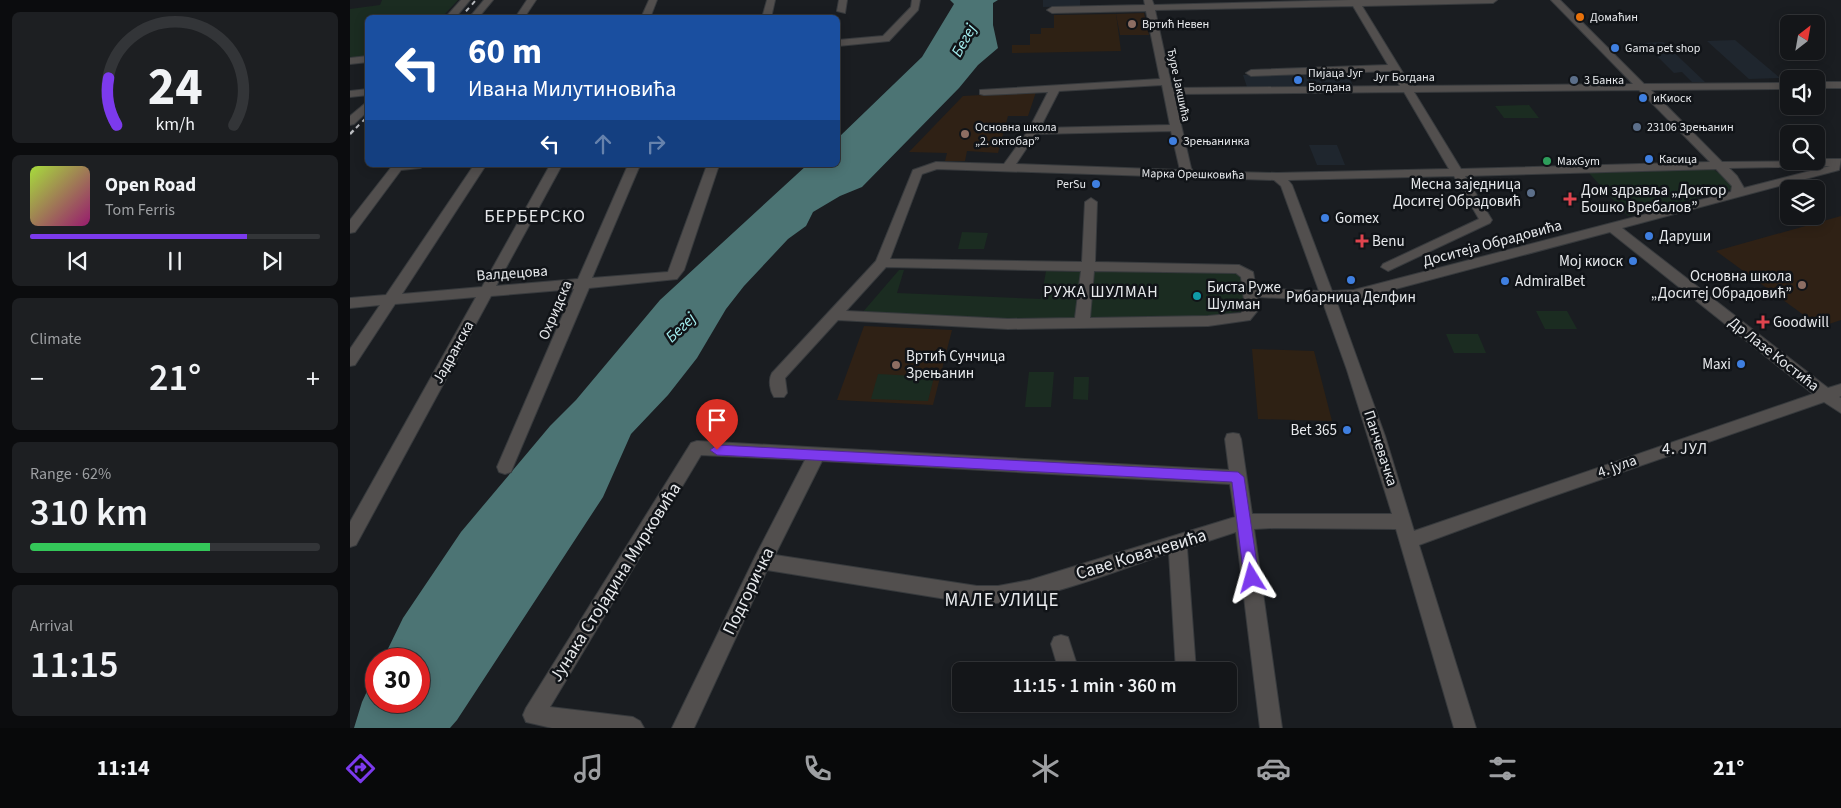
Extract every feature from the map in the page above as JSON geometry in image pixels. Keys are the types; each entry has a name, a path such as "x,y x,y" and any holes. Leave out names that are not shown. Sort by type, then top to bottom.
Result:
{"street":[{"path":"452,15 466,0"},
{"path":"476,15 488,0 493,0"},
{"path":"521,15 532,0"},
{"path":"646,15 653,0"},
{"path":"767,15 770,0"},
{"path":"842,11 843,0"},
{"path":"840,43 882,41 915,8 916,0"},
{"path":"1052,10 1149,4 1493,0"},
{"path":"1556,0 1736,182 1737,193"},
{"path":"1355,2 1486,220 1388,267"},
{"name":"Ђуре Јакшића","path":"1149,4 1185,169 1189,173"},
{"path":"350,61 365,59"},
{"name":"Југ Богдана","path":"1251,73 1395,68"},
{"path":"1825,85 1841,85"},
{"name":"Југ Богдана","path":"984,92 1055,88 1166,87 1408,90 1780,86"},
{"path":"1008,167 1032,131 1055,88"},
{"path":"350,94 365,92"},
{"path":"350,122 365,107"},
{"path":"1032,131 1176,128"},
{"path":"1760,165 1841,162"},
{"path":"1760,165 1783,168 1808,175"},
{"name":"Марка Орешковића","path":"882,263 917,172 927,166 1008,167 1277,177 1760,165"},
{"name":"Доситеја Обрадовића","path":"1251,292 1327,296 1354,295 1613,228 1841,166"},
{"path":"350,229 397,167"},
{"path":"350,361 479,167"},
{"name":"Јадранска","path":"350,539 555,167"},
{"name":"Охридска","path":"505,467 633,167"},
{"name":"Валдецова","path":"350,303 662,278 676,272 712,167"},
{"name":"Панчевачка","path":"1277,177 1286,185 1355,370 1404,522 1465,728"},
{"path":"1082,323 1088,266 1091,202"},
{"name":"Др Лазе Костића","path":"1613,228 1834,393 1841,407"},
{"path":"779,393 777,377 882,263 1073,268 1088,266 1239,269 1248,275 1252,309 1245,317 1208,321 1008,324 834,316"},
{"name":"4. јула","path":"1409,540 1434,534 1523,498 1632,460 1834,393"},
{"path":"1233,439 1271,728"},
{"name":"Јунака Стојадина Мирковића","path":"633,728 533,715 697,448 816,456"},
{"path":"816,456 1238,477"},
{"name":"Подгоричка","path":"683,728 762,561 816,456"},
{"name":"Саве Ковачевића","path":"762,561 977,595 998,595 1018,592 1178,545 1244,522 1267,520 1404,522"},
{"path":"1178,545 1185,662"},
{"path":"1061,644 1066,662"}],"shaded area":[{"path":"1043,0 1080,0 1080,6 1043,7"},
{"name":"Вртић Невен","path":"1144,13 1149,35 1120,35 1116,14"},
{"path":"1116,14 1121,51 1012,53 1012,45 1030,45 1030,34 1041,34 1041,28 1054,28 1054,15"},
{"path":"1735,40 1780,78 1749,79 1707,41"},
{"path":"1663,42 1705,82 1692,82 1682,72 1674,73 1644,43"},
{"name":"Пијаца Југ Богдана","path":"1348,74 1353,86 1247,87 1243,75"},
{"name":"Основна школа „2. октобар”","path":"1036,92 1028,116 1008,116 998,153 967,151 965,161 945,161 947,153 909,152 963,96"},
{"path":"1309,145 1337,145 1345,165 1317,165"},
{"name":"Основна школа „Доситеј Обрадовић”","path":"1841,216 1841,320 1820,327 1716,251 1809,225 1825,225 1825,220"},
{"name":"Вртић Сунчица Зрењанин","path":"864,326 952,330 933,405 837,400"},
{"path":"1252,349 1314,351 1332,421 1258,419"}],"green space":[{"path":"382,0 458,0 444,15 365,15 365,56 350,58 350,9 380,5"},
{"path":"1529,105 1539,118 1504,118 1495,106"},
{"path":"1713,169 1731,182 1732,189 1628,216 1589,173"},
{"path":"962,232 988,233 984,249 958,249"},
{"path":"899,270 904,270 897,293 1041,299 1046,271 1086,272 1081,322 862,313"},
{"path":"1091,270 1242,273 1244,311 1205,317 1086,320"},
{"path":"1536,311 1567,311 1577,329 1545,329"},
{"path":"1446,334 1478,334 1486,353 1454,353"},
{"path":"1029,372 1054,372 1051,407 1025,407"},
{"path":"878,374 934,377 928,401 871,399"},
{"path":"1074,377 1089,377 1088,400 1073,399"}],"water":[{"name":"Бегеј","path":"950,0 998,0 993,3 993,25 998,48 978,65 959,88 862,187 840,196 813,212 806,226 788,239 744,286 726,309 697,358 668,395 631,434 603,497 450,728 354,728 365,696 365,713 430,713 430,648 388,648 403,618 461,532 660,300 805,167 840,167 840,136 922,57 954,4"}],"railway":[{"path":"463,15 476,0"},
{"path":"350,134 365,119"}],"place":[{"name":"Домаћин","path":"1580,17"},
{"name":"Вртић Невен","path":"1132,24"},
{"name":"Gama pet shop","path":"1615,48"},
{"name":"Пијаца Југ Богдана","path":"1298,80"},
{"name":"3 Банка","path":"1574,80"},
{"name":"иКиоск","path":"1643,98"},
{"name":"23106 Зрењанин","path":"1637,127"},
{"name":"Основна школа „2. октобар”","path":"965,134"},
{"name":"Зрењанинка","path":"1173,141"},
{"name":"Касица","path":"1649,159"},
{"name":"MaxGym","path":"1547,161"},
{"name":"PerSu","path":"1096,184"},
{"name":"Месна заједница Доситеј Обрадовић","path":"1531,193"},
{"name":"Дом здравља „Доктор Бошко Вребалов”","path":"1570,199"},
{"name":"Gomex","path":"1325,218"},
{"name":"Даруши","path":"1649,236"},
{"name":"Benu","path":"1362,241"},
{"name":"Мој киоск","path":"1633,261"},
{"name":"Рибарница Делфин","path":"1351,280"},
{"name":"AdmiralBet","path":"1505,281"},
{"name":"Основна школа „Доситеј Обрадовић”","path":"1802,285"},
{"name":"Биста Руже Шулман","path":"1197,296"},
{"name":"Goodwill","path":"1763,322"},
{"name":"Maxi","path":"1741,364"},
{"name":"Вртић Сунчица Зрењанин","path":"896,365"},
{"name":"Bet 365","path":"1347,430"}],"district":[{"name":"БЕРБЕРСКО","path":"535,216"},
{"name":"РУЖА ШУЛМАН","path":"1101,291"},
{"name":"4. ЈУЛ","path":"1685,448"},
{"name":"МАЛЕ УЛИЦЕ","path":"1002,599"}],"route":[{"path":"717,450 1238,477 1252,578"}]}
